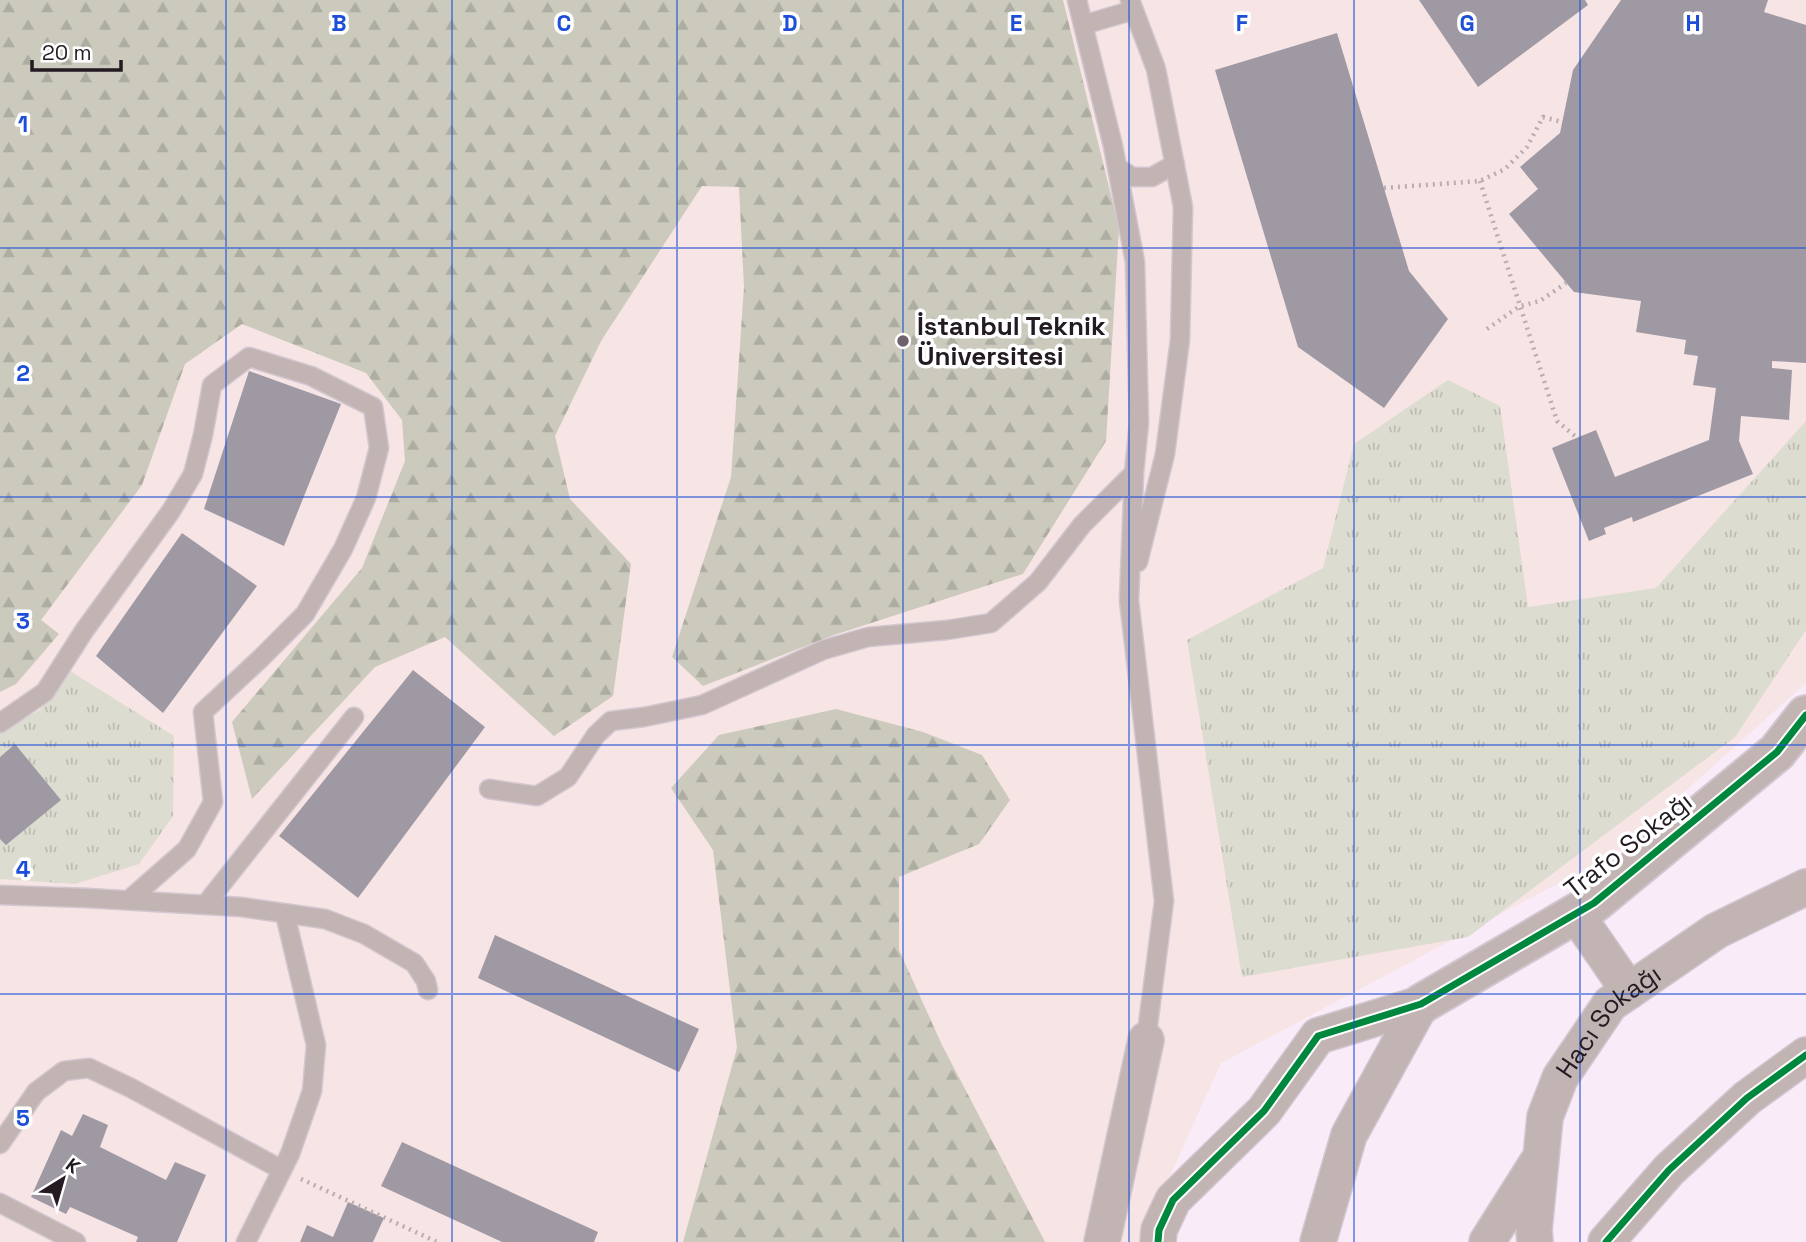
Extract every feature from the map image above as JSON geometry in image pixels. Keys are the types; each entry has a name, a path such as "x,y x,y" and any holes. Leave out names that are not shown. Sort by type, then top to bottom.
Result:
{"street":[{"name":"Trafo Sokağı","path":"1421,1004 1594,903 1777,751 1806,715"},
{"name":"Hacı Sokağı","path":"1535,1242 1545,1116 1560,1078 1610,1004 1716,931 1806,887"},
{"path":"1576,914 1629,991"},
{"path":"1158,1242 1159,1230 1174,1200 1264,1111 1318,1036 1421,1004"},
{"path":"1318,1242 1349,1135 1421,1004"},
{"path":"1102,1242 1146,1040"},
{"path":"1606,1242 1669,1170 1746,1098 1806,1055"},
{"path":"1487,1242 1541,1158"}],"lane":[{"path":"1077,0 1117,167 1135,262 1139,423 1134,473 1129,600 1164,901 1146,1040"},
{"path":"1083,25 1132,5 1156,69 1183,207 1180,340 1165,454 1129,600"},
{"path":"1117,167 1132,177 1152,177 1175,164"},
{"path":"0,723 45,692 84,631 171,511 193,474 212,385 249,357 311,376 373,407 379,449 366,498 343,549 304,614 202,712 213,802 187,849 130,900"},
{"path":"489,789 537,796 568,777 596,735 611,721 702,705 823,650 868,637 991,624 1038,582 1082,525 1134,473"},
{"path":"205,905 355,717"},
{"path":"0,895 241,907 325,919 363,934 414,963 426,981 428,990"},
{"path":"246,1242 295,1141 312,1091 316,1045 285,914"},
{"path":"0,1144 36,1092 64,1070 89,1068 282,1170"},
{"path":"0,1203 76,1242"}],"path":[{"path":"1384,188 1480,181 1505,169 1527,147 1543,117 1562,122"},
{"path":"1480,181 1557,421 1575,436"},
{"path":"1487,329 1520,306 1541,300 1566,283"},
{"path":"282,1170 437,1242"}],"shaded area":[{"name":"İstanbul Teknik Üniversitesi","path":"0,0 1806,0 1806,683 1617,852 1221,1063 1140,1242 0,1242"}],"green space":[{"path":"0,0 1063,0 1119,228 1106,441 1023,574 834,635 703,686 672,657 731,477 744,287 739,187 702,186 601,341 555,436 570,499 631,564 613,696 554,736 445,637 375,667 252,799 232,722 362,568 405,461 402,420 366,373 242,324 185,364 142,485 41,620 59,634 16,684 0,692"},
{"path":"1448,380 1500,406 1528,607 1656,588 1806,421 1806,630 1735,737 1468,937 1242,977 1187,640 1323,568 1354,444"},
{"path":"70,671 174,736 173,816 139,864 75,884 0,879 0,731 40,710"},
{"path":"836,709 923,732 982,755 1010,800 979,844 899,877 899,950 942,1045 1045,1242 683,1242 737,1048 713,850 671,788 719,735"}],"building":[{"path":"1419,0 1585,0 1588,5 1478,87"},
{"path":"1621,0 1768,0 1764,12 1806,25 1806,363 1772,361 1772,368 1792,370 1789,420 1741,416 1739,441 1753,474 1633,522 1632,517 1604,528 1606,534 1589,541 1552,448 1596,430 1615,477 1709,440 1716,388 1693,385 1698,356 1684,354 1686,340 1636,332 1641,301 1574,292 1509,214 1538,189 1520,167 1560,133 1573,70"},
{"path":"1337,33 1409,271 1448,319 1384,408 1298,347 1215,70"},
{"path":"249,371 341,404 284,546 204,509"},
{"path":"182,533 257,586 163,713 96,656"},
{"path":"413,670 485,727 358,898 279,836"},
{"path":"15,744 61,800 6,845 0,839 0,757"},
{"path":"495,935 699,1029 679,1072 478,978"},
{"path":"83,1114 108,1125 100,1147 166,1180 175,1162 206,1175 177,1242 136,1242 138,1237 70,1207 66,1214 31,1197 61,1130 72,1136"},
{"path":"402,1142 598,1232 594,1242 502,1242 381,1186"},
{"path":"348,1202 384,1218 373,1242 300,1242 307,1225 333,1237"}],"cycle path":[{"path":"1158,1242 1159,1230 1173,1200 1264,1111 1318,1036 1421,1004 1594,903 1777,752 1806,715"},
{"path":"1606,1242 1669,1170 1747,1098 1806,1055"}],"place":[{"name":"İstanbul Teknik Üniversitesi","path":"903,341"}]}
